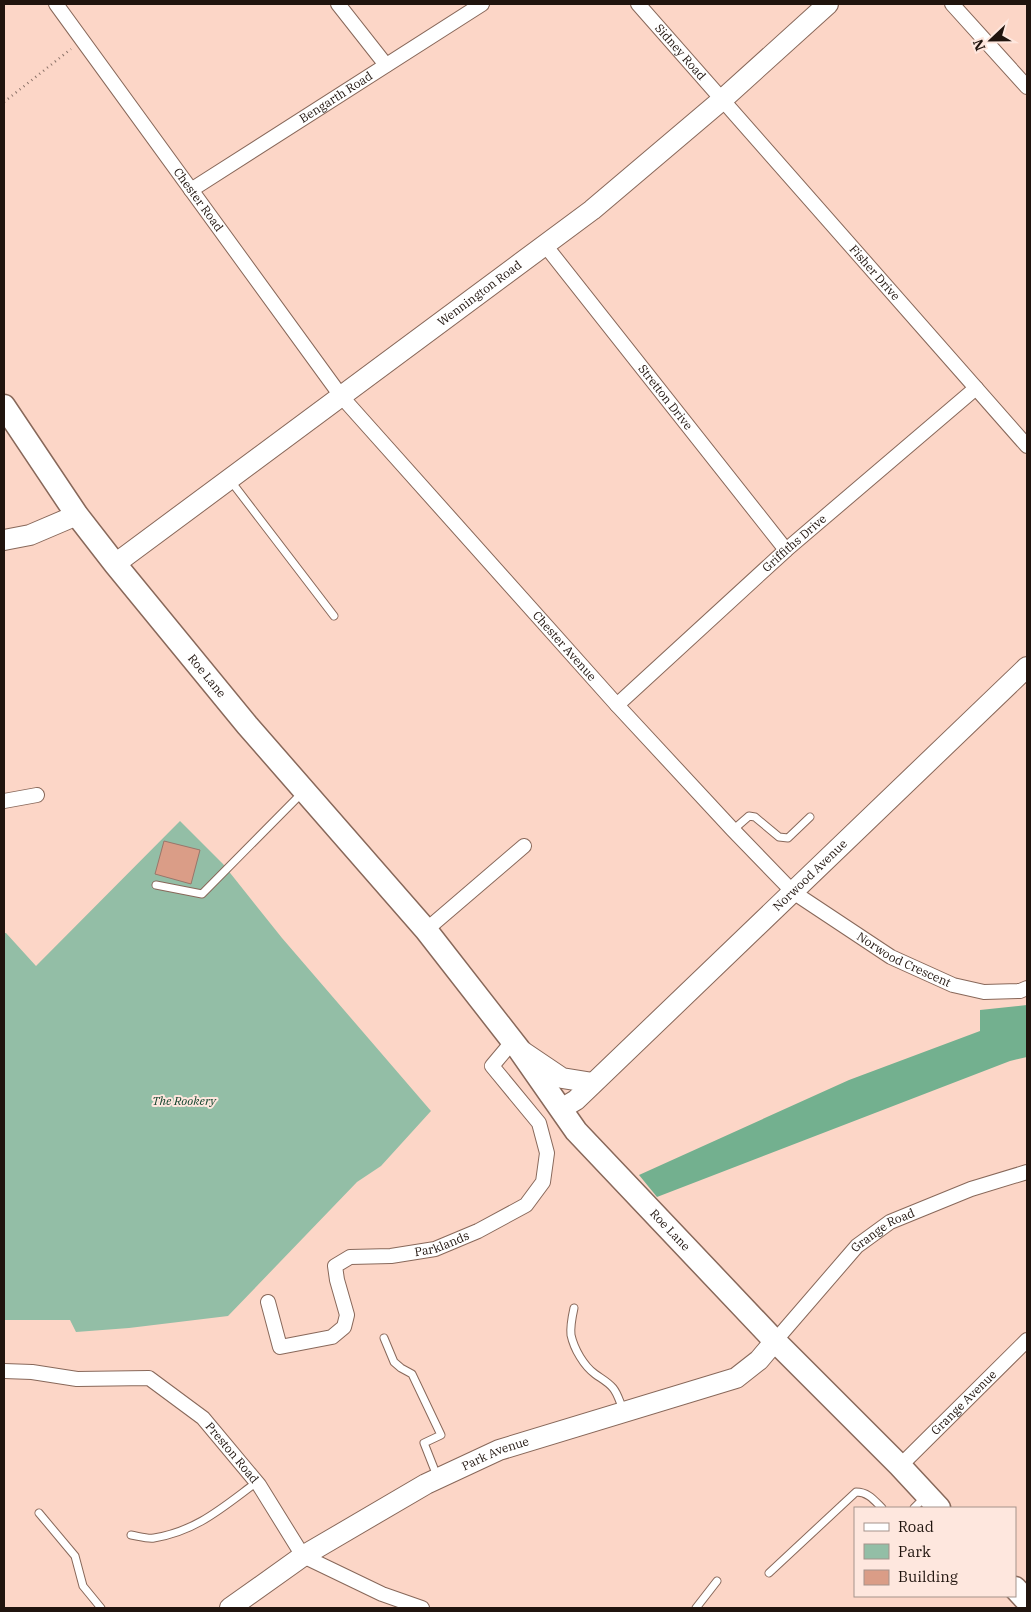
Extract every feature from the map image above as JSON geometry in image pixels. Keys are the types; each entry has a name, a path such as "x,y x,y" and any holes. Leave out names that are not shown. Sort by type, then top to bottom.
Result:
{"main road":[{"name":"Roe Lane","path":"4,406 77,515 115,564 247,725 426,930 516,1045 576,1131 775,1341 900,1466 927,1504"}],"street":[{"name":"Chester Road","path":"56,4 341,396"},
{"path":"338,4 386,65"},
{"name":"Bengarth Road","path":"191,190 482,4"},
{"name":"Sidney Road","path":"638,4 723,99"},
{"name":"Wennington Road","path":"115,564 592,210 723,99 828,4"},
{"path":"952,4 1027,87"},
{"name":"Fisher Drive","path":"723,99 1027,446"},
{"name":"Stretton Drive","path":"545,245 786,550"},
{"name":"Griffiths Drive","path":"617,705 786,550 976,388"},
{"name":"Chester Avenue","path":"341,396 617,705 793,892"},
{"path":"4,540 30,535 77,515"},
{"name":"Norwood Avenue","path":"561,1109 576,1100 1027,667"},
{"path":"4,801 37,795"},
{"path":"426,930 524,846"},
{"name":"Norwood Crescent","path":"793,892 891,957 953,985 984,992 1020,991 1027,988"},
{"path":"516,1045 562,1078 593,1083"},
{"name":"Parklands","path":"268,1302 280,1347 332,1337 344,1327 347,1315 335,1266 350,1257 391,1256 435,1249 478,1231 526,1205 543,1182 547,1153 539,1123 492,1066 516,1045"},
{"name":"Grange Road","path":"775,1341 857,1246 890,1222 971,1189 1027,1172"},
{"name":"Grange Avenue","path":"900,1466 1027,1340"},
{"name":"Park Avenue","path":"230,1608 303,1556 426,1484 499,1450 736,1378 759,1360 775,1341"},
{"name":"Preston Road","path":"4,1371 32,1372 77,1380 149,1378 203,1418 257,1482 303,1556"},
{"path":"303,1556 382,1594 422,1608"}],"lane":[{"path":"230,480 334,616"},
{"path":"156,885 202,894 304,791"},
{"path":"733,830 749,816 755,816 779,837 788,838 810,817"},
{"path":"574,1308 571,1336 577,1350 585,1366 606,1380 614,1389 624,1412"},
{"path":"384,1338 394,1362 412,1374 441,1435 424,1443 438,1479"},
{"path":"131,1535 153,1538 194,1527 257,1482"},
{"path":"769,1573 856,1492 863,1492 870,1496 881,1507"},
{"path":"39,1513 76,1556 84,1586 102,1608"},
{"path":"696,1608 717,1581"}],"path":[{"path":"4,102 82,40"}],"green space":[{"name":"The Rookery","path":"180,821 223,864 282,938 431,1111 381,1166 357,1182 228,1316 129,1328 76,1332 70,1320 4,1320 4,933 36,966"},
{"path":"1027,1005 1027,1057 1010,1061 657,1197 639,1175 849,1080 980,1031 980,1010"}],"building":[{"path":"164,841 200,850 191,884 155,874"}]}
